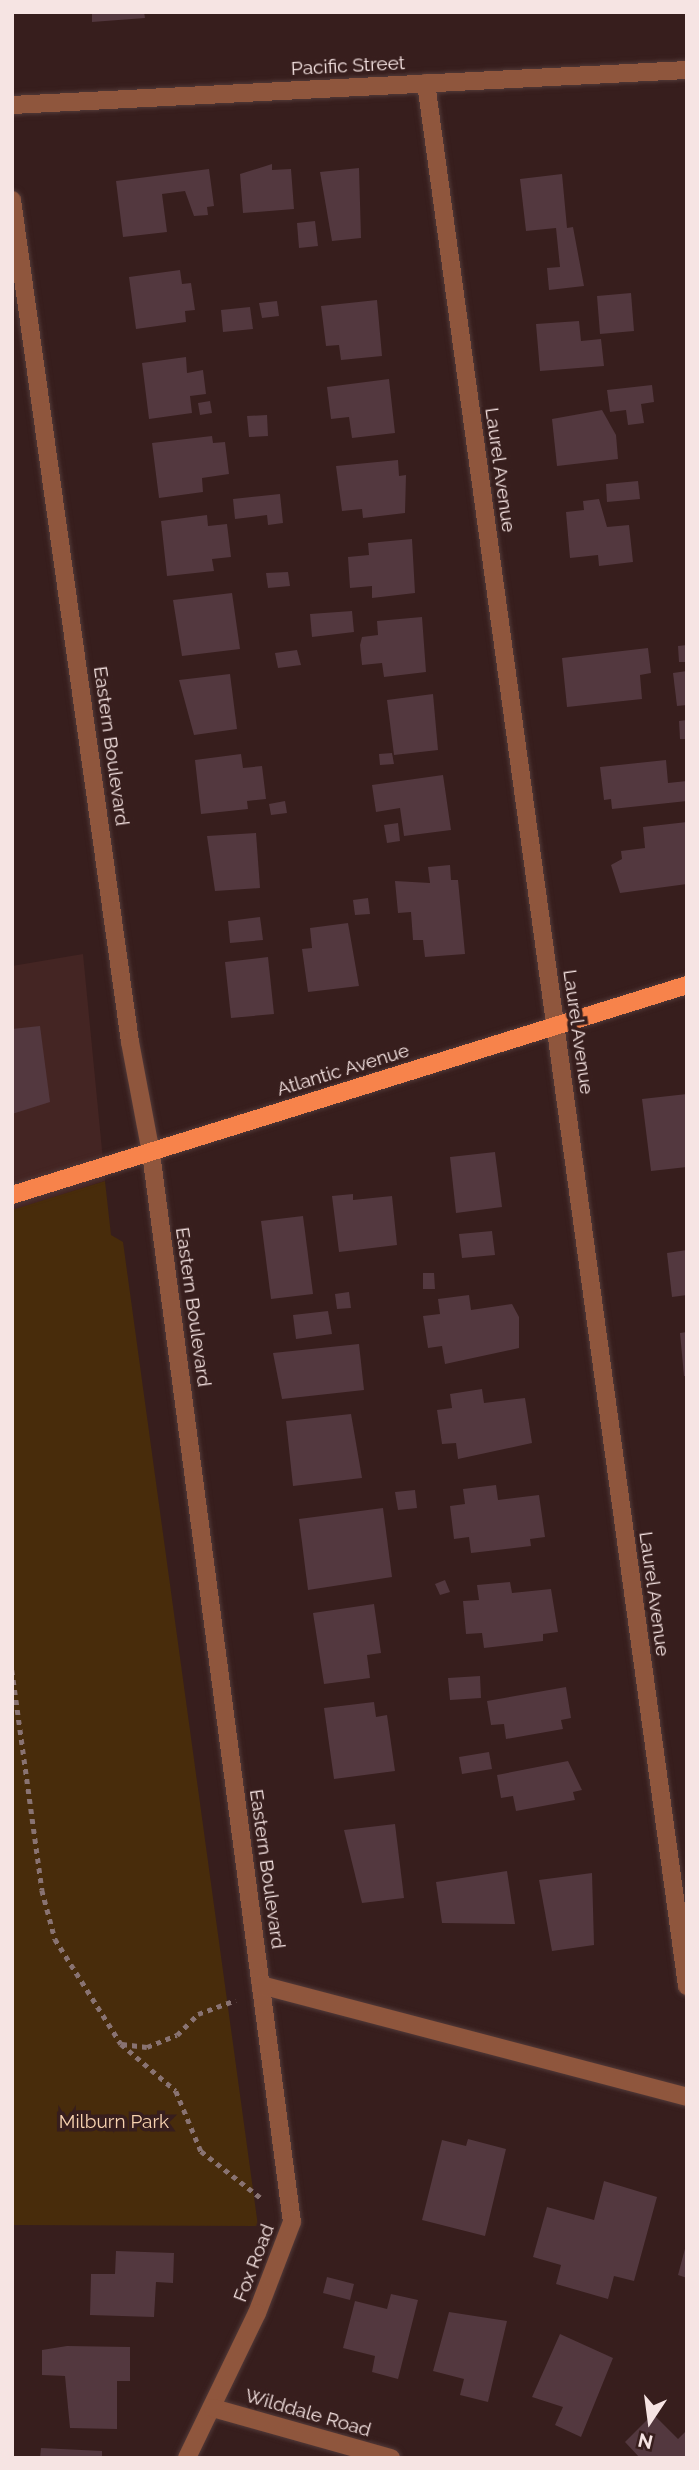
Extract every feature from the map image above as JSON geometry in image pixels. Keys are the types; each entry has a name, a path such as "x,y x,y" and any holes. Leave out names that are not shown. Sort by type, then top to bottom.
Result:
{"main road":[{"name":"Atlantic Avenue","path":"12,1195 687,985"}],"street":[{"name":"Pacific Street","path":"12,105 687,70"},
{"name":"Laurel Avenue","path":"426,83 687,1986"},
{"name":"Eastern Boulevard","path":"12,200 130,1042 151,1153 261,1985"},
{"path":"261,1985 687,2097"},
{"name":"Fox Road","path":"187,2458 213,2408 292,2222 261,1985"},
{"name":"Wilddale Road","path":"213,2408 391,2458"}],"path":[{"path":"12,1670 42,1890 55,1939 121,2044 176,2091 201,2151 292,2222"},
{"path":"121,2044 147,2047 177,2035 198,2014 261,1985"}],"shaded area":[{"path":"83,954 105,1181 12,1211 12,966"}],"green space":[{"name":"Milburn Park","path":"105,1181 111,1235 123,1242 258,2226 12,2225 12,1210"}],"building":[{"path":"92,12 144,12 145,18 92,22"},
{"path":"272,164 272,170 291,169 294,209 243,213 240,174"},
{"path":"359,168 361,238 332,241 320,172"},
{"path":"209,169 214,206 207,207 208,215 194,216 185,191 162,194 167,232 123,237 116,181"},
{"path":"562,174 567,228 573,227 584,286 549,290 547,268 560,267 556,228 526,231 520,179"},
{"path":"315,221 318,246 299,248 297,223"},
{"path":"180,270 182,284 191,283 195,310 185,311 186,322 136,329 129,277"},
{"path":"631,293 634,331 600,334 597,296"},
{"path":"377,300 382,356 341,360 339,345 326,346 321,306"},
{"path":"277,301 279,316 262,318 259,303"},
{"path":"250,307 253,329 223,332 221,310"},
{"path":"579,321 581,341 601,339 604,366 540,371 536,324"},
{"path":"186,357 187,373 203,370 206,394 190,396 192,413 149,419 142,363"},
{"path":"389,379 395,433 352,438 349,417 331,419 327,387"},
{"path":"652,385 654,402 641,404 644,423 628,425 626,410 610,412 607,390"},
{"path":"210,401 212,413 200,415 198,403"},
{"path":"602,410 616,435 618,459 557,466 552,419"},
{"path":"267,415 268,436 249,437 247,416"},
{"path":"212,436 213,443 225,442 229,474 202,478 203,492 159,498 152,443"},
{"path":"398,460 399,476 406,475 405,513 363,518 362,509 342,511 336,466"},
{"path":"638,481 640,499 607,502 606,484"},
{"path":"280,494 283,523 268,525 267,515 235,519 233,499"},
{"path":"599,499 607,527 629,525 633,562 599,566 598,555 570,558 566,512 584,510 583,501"},
{"path":"207,515 208,526 227,524 231,557 212,559 214,571 167,576 161,521"},
{"path":"412,539 415,593 372,598 372,586 350,588 348,557 369,555 368,543"},
{"path":"288,572 290,586 268,588 266,573"},
{"path":"232,593 240,649 182,656 173,600"},
{"path":"352,611 354,632 312,637 310,614"},
{"path":"422,617 426,672 384,677 382,663 362,665 362,637 378,635 377,621"},
{"path":"687,645 687,662 679,662 678,646"},
{"path":"648,648 651,673 640,675 642,699 567,707 562,658"},
{"path":"297,650 301,665 278,668 275,653"},
{"path":"687,671 687,705 677,706 673,673"},
{"path":"230,674 237,729 194,735 179,680"},
{"path":"433,694 438,750 394,755 387,700"},
{"path":"687,720 687,739 680,739 679,721"},
{"path":"392,753 394,764 380,765 379,754"},
{"path":"241,754 243,768 262,766 266,799 247,801 248,809 201,814 195,760"},
{"path":"666,760 668,783 687,781 687,801 612,809 611,799 604,800 600,767"},
{"path":"443,775 451,830 404,836 400,808 376,812 372,785"},
{"path":"285,801 287,813 271,815 269,804"},
{"path":"687,822 687,884 620,893 611,865 622,859 621,851 645,848 643,827"},
{"path":"398,823 400,841 387,843 384,825"},
{"path":"256,833 260,888 215,891 207,836"},
{"path":"450,865 451,880 458,880 465,954 425,957 423,940 413,940 411,912 398,913 395,881 430,883 428,867"},
{"path":"368,898 370,914 355,915 353,900"},
{"path":"260,917 263,940 230,943 228,921"},
{"path":"348,923 359,986 308,992 302,949 312,948 310,928"},
{"path":"268,957 274,1014 231,1018 225,962"},
{"path":"40,1026 50,1102 12,1114 12,1029"},
{"path":"687,1094 687,1167 651,1171 642,1099"},
{"path":"495,1152 502,1207 456,1213 450,1157"},
{"path":"353,1194 353,1200 392,1196 397,1245 339,1252 332,1196"},
{"path":"303,1216 313,1294 271,1299 261,1221"},
{"path":"492,1231 495,1255 462,1258 459,1234"},
{"path":"687,1250 687,1295 672,1297 667,1253"},
{"path":"423,1273 434,1273 435,1289 423,1289"},
{"path":"349,1292 351,1308 337,1309 335,1294"},
{"path":"469,1295 471,1310 512,1304 519,1317 519,1348 445,1364 442,1346 428,1348 423,1316 440,1314 438,1299"},
{"path":"328,1311 332,1334 296,1339 293,1315"},
{"path":"687,1332 687,1376 684,1376 680,1333"},
{"path":"359,1344 364,1390 282,1399 273,1353"},
{"path":"482,1389 484,1403 525,1398 532,1443 458,1459 456,1443 442,1444 437,1410 452,1408 450,1394"},
{"path":"351,1414 362,1478 293,1486 286,1421"},
{"path":"496,1485 498,1500 539,1495 545,1537 530,1539 531,1546 471,1553 469,1537 454,1539 450,1506 465,1504 463,1489"},
{"path":"415,1490 417,1508 398,1510 395,1492"},
{"path":"383,1508 392,1577 308,1590 299,1519"},
{"path":"445,1580 450,1592 440,1595 435,1584"},
{"path":"510,1582 512,1593 551,1589 558,1632 543,1634 543,1641 484,1648 482,1633 466,1634 463,1601 479,1600 477,1585"},
{"path":"374,1604 381,1653 367,1655 370,1678 324,1684 313,1613"},
{"path":"480,1676 481,1698 450,1700 448,1678"},
{"path":"566,1687 571,1718 561,1720 563,1729 506,1739 504,1724 491,1725 487,1701"},
{"path":"374,1702 376,1717 387,1715 395,1771 334,1779 324,1708"},
{"path":"489,1752 492,1769 462,1774 459,1757"},
{"path":"568,1761 582,1790 573,1792 575,1800 516,1811 513,1796 501,1798 497,1775"},
{"path":"395,1824 404,1898 362,1903 344,1830"},
{"path":"507,1871 515,1924 442,1923 436,1882"},
{"path":"592,1873 594,1945 552,1951 539,1880"},
{"path":"468,2139 506,2149 485,2236 422,2220 442,2140 466,2146"},
{"path":"604,2181 657,2197 634,2281 614,2276 608,2299 556,2284 561,2265 533,2257 547,2207 594,2220"},
{"path":"687,2245 687,2278 678,2275"},
{"path":"116,2251 174,2253 173,2283 156,2282 154,2317 90,2315 91,2274 115,2274"},
{"path":"327,2277 354,2284 350,2300 323,2293"},
{"path":"391,2294 418,2300 398,2379 372,2372 375,2356 343,2348 355,2301 387,2309"},
{"path":"449,2312 507,2321 488,2402 460,2395 464,2379 433,2371"},
{"path":"560,2334 613,2358 581,2437 555,2425 563,2407 532,2397"},
{"path":"67,2346 130,2347 130,2381 117,2381 117,2429 70,2428 65,2376 42,2375 42,2350"},
{"path":"653,2414 678,2439 687,2430 687,2458 640,2458 625,2442"},
{"path":"41,2448 102,2451 102,2458 40,2458"}]}
